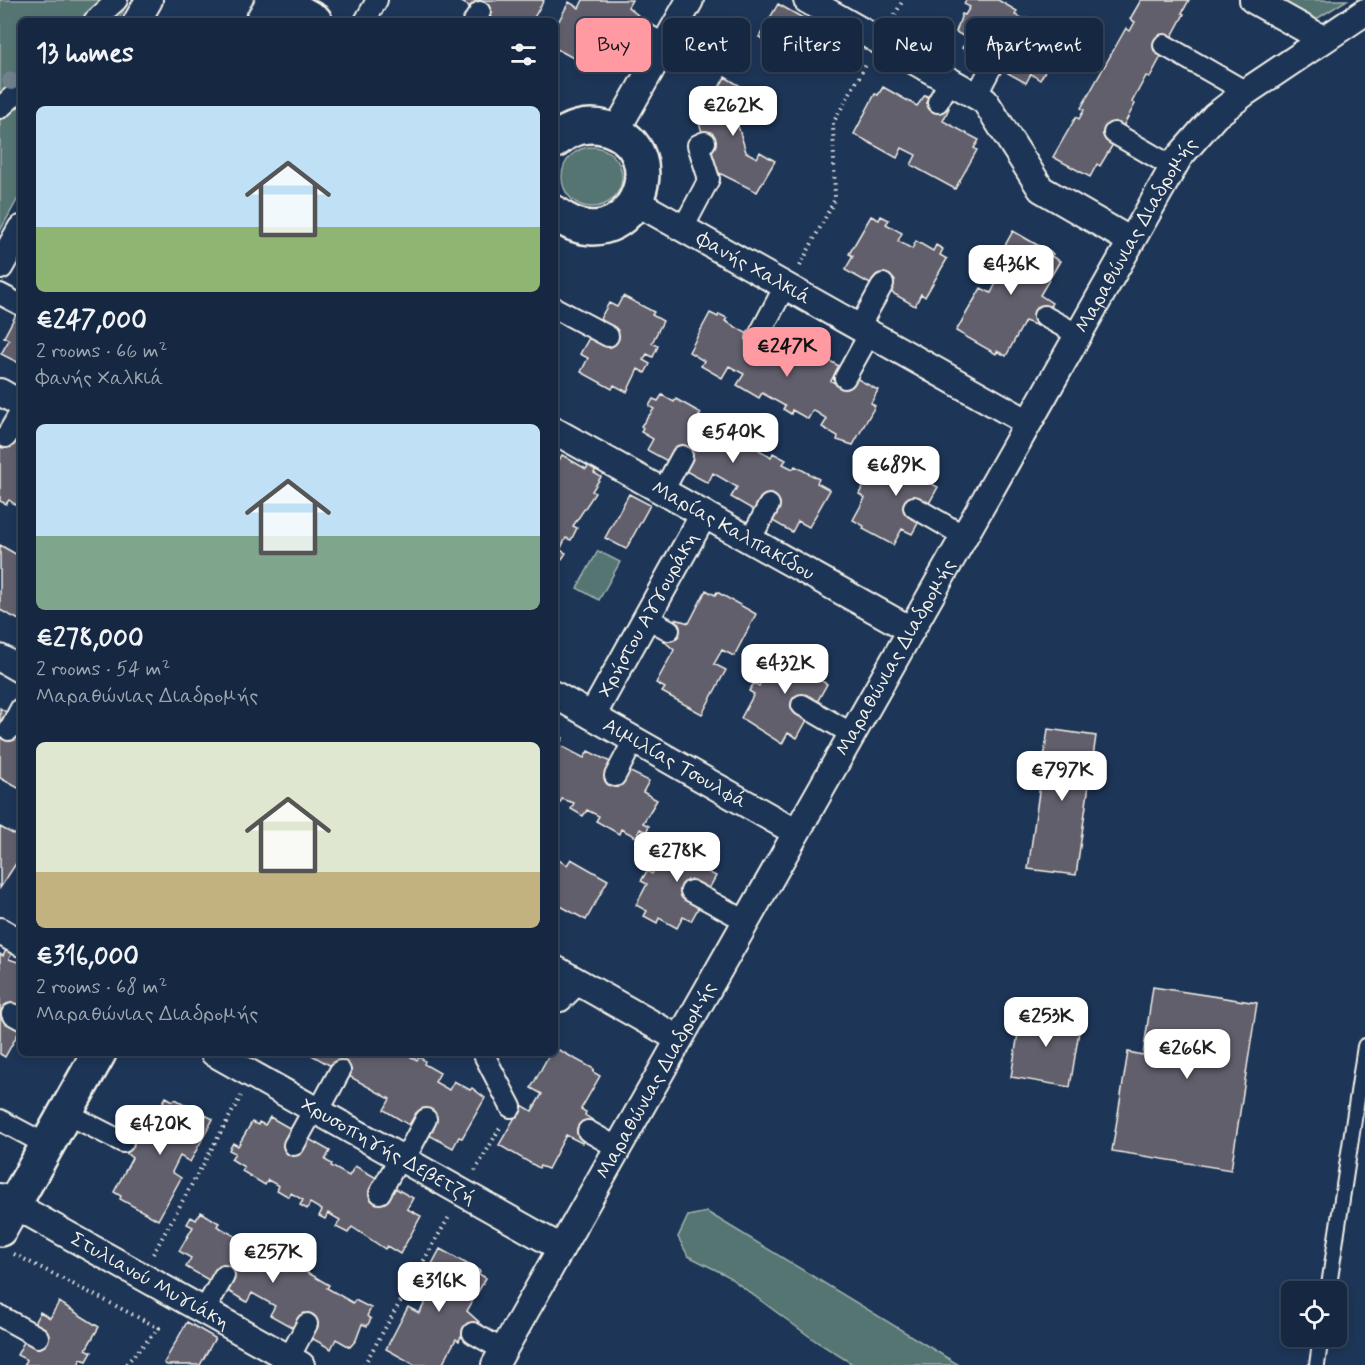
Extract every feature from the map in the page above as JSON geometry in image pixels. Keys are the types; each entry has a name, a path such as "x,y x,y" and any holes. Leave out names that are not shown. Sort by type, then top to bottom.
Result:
{"street":[{"path":"97,18 117,0"},
{"path":"257,18 267,0"},
{"path":"278,0 310,18"},
{"path":"367,18 377,0"},
{"path":"680,18 690,0"},
{"path":"807,0 874,38"},
{"path":"1260,2 1323,39"},
{"name":"Μαραθώνιας Διαδρομής","path":"499,1358 1173,167 1215,116 1246,92 1365,12"},
{"path":"1164,45 1246,92"},
{"path":"616,131 663,49"},
{"path":"919,72 944,91 976,96 985,101 1041,189 1131,241"},
{"path":"976,96 989,72"},
{"path":"0,108 18,92"},
{"path":"558,138 563,133 580,127 597,126 616,131 638,154 643,171 642,188 627,214 604,227 559,226"},
{"path":"1114,133 1173,167"},
{"path":"683,228 709,179 698,144 705,142"},
{"name":"Φανής Χαλκιά","path":"636,202 1027,422"},
{"path":"0,266 18,234"},
{"path":"845,378 883,285"},
{"path":"757,339 787,286"},
{"path":"0,294 18,303"},
{"path":"558,310 608,336"},
{"path":"1044,316 1077,334"},
{"path":"0,392 18,402"},
{"path":"6,437 18,416"},
{"name":"Μαρίας Καλπακίδου","path":"558,433 911,630"},
{"path":"663,490 682,456"},
{"path":"750,540 769,505"},
{"path":"914,507 964,536"},
{"name":"Χρήστου Αγγουράκη","path":"592,716 658,624 704,514"},
{"name":"Αιμιλίας Τσουλφά","path":"558,697 796,831"},
{"path":"802,705 852,734"},
{"path":"9,730 18,714"},
{"path":"615,776 634,740"},
{"path":"691,891 746,921"},
{"path":"0,932 18,942"},
{"path":"558,971 679,1039"},
{"path":"558,1002 579,982"},
{"path":"6,1221 66,1113 92,1056"},
{"name":"Χρυσοπηγής Δεβετζή","path":"219,1056 561,1248"},
{"path":"485,1056 511,1107"},
{"path":"294,1145 340,1071"},
{"path":"66,1113 123,1142"},
{"path":"380,1193 426,1119"},
{"path":"0,1120 47,1145"},
{"path":"588,1131 618,1148"},
{"name":"Στυλιανού Μυγιάκη","path":"6,1221 141,1276 295,1361"},
{"path":"204,1311 224,1276"},
{"path":"0,1316 38,1337"},
{"path":"295,1361 307,1324"},
{"path":"473,1333 499,1358"}],"lane":[{"path":"1330,1281 1365,1046"},
{"path":"1317,1365 1319,1347"}],"path":[{"path":"892,18 903,0"},
{"path":"787,286 835,198 833,123 874,50"},
{"path":"141,1276 253,1075"},
{"path":"364,1365 511,1107"},
{"path":"6,1221 159,1328 125,1365"}],"green space":[{"path":"0,0 129,0 120,18 18,18 18,198 0,231"},
{"path":"1279,0 1347,0 1310,23"},
{"path":"592,147 613,156 622,177 613,198 592,207 571,198 562,177 571,156"},
{"path":"598,551 620,562 599,600 577,588"},
{"path":"707,1212 959,1365 854,1365 817,1342 726,1275 688,1256 678,1237 688,1216"}],"building":[{"path":"458,0 544,0 534,18 491,18"},
{"path":"583,0 632,0 628,7 640,17 576,18 576,60 558,50 558,22 569,2 579,8"},
{"path":"966,0 998,0 1017,11 1015,15 1022,18 966,18 966,38 956,32 962,14 965,15 970,7 964,4"},
{"path":"1141,0 1189,0 1182,13 1184,14 1150,77 1146,76 1132,102 1135,104 1115,141 1100,166 1097,164 1090,177 1053,157 1076,117 1079,119 1084,110 1081,108 1126,28 1130,31 1135,22 1130,19"},
{"path":"778,4 803,18 770,18"},
{"path":"1006,72 1045,72 1040,80 1031,74 1026,83"},
{"path":"725,77 761,98 753,114 743,108 736,119 746,152 757,158 760,152 775,161 757,192 713,170 699,122"},
{"path":"883,87 917,106 925,95 949,108 943,121 979,140 974,148 977,150 955,189 911,165 916,155 902,148 897,158 854,134 875,94 878,95"},
{"path":"871,216 879,220 881,216 889,220 886,224 902,233 898,241 912,249 916,241 933,251 936,245 943,249 940,255 947,259 925,297 921,294 915,306 889,291 895,280 890,277 885,286 872,285 845,270 853,256 849,254"},
{"path":"1013,231 1053,254 1051,256 1060,261 1040,295 1052,303 1038,326 1025,321 1006,356 997,351 996,354 956,331 981,288 991,293 998,279 989,274"},
{"path":"623,296 654,312 652,315 663,321 652,343 658,346 653,357 647,354 643,360 650,364 645,373 638,369 627,392 614,385 612,389 581,372 588,358 580,354 609,303 617,307"},
{"path":"18,311 18,362 1,354 9,340 4,337"},
{"path":"710,313 727,318 725,321 802,365 810,350 839,366 831,381 835,383 840,375 852,376 878,390 871,403 875,406 853,445 837,440 838,436 822,427 827,419 813,410 808,419 792,410 791,414 783,409 785,406 762,393 759,398 737,385 744,374 729,366 722,378 701,366 704,361 689,352"},
{"path":"662,395 674,402 676,399 701,413 699,416 709,422 712,418 724,425 722,429 733,436 737,431 743,434 740,440 752,446 755,441 761,444 759,450 771,457 773,453 786,460 783,464 793,469 795,466 819,479 817,483 830,490 809,527 798,521 792,532 731,497 737,487 713,473 708,483 647,450 653,439 641,432 643,428 641,426 654,409 649,406 653,399 658,401"},
{"path":"14,437 18,439 18,501 16,505 9,500 6,504 0,501 0,438"},
{"path":"891,450 904,457 906,452 935,470 928,482 938,487 912,534 902,529 893,545 863,529 864,526 853,520 865,498 859,494 864,484 870,487 874,481 868,477 873,468 879,472"},
{"path":"562,455 586,469 589,465 596,469 594,473 601,477 592,491 595,493 573,526 577,528 571,540 566,538 560,550 566,553 562,559 558,557 558,462"},
{"path":"629,494 650,505 626,549 605,538"},
{"path":"0,545 18,555 18,619 0,610"},
{"path":"706,590 715,595 717,592 756,614 734,656 722,650 714,664 726,670 702,714 662,692 665,688 656,683 674,650 663,640 675,619 689,623"},
{"path":"780,646 793,653 795,649 823,668 818,679 827,684 797,738 788,733 782,744 741,718 754,694 749,691 754,683 759,686 763,677 757,674 762,665 768,669 775,656 771,654 774,649 778,651"},
{"path":"0,708 18,720 18,788 0,778"},
{"path":"1048,729 1096,736 1076,875 1028,869"},
{"path":"558,735 563,738 559,745 584,758 588,751 649,781 643,792 657,800 643,823 649,826 646,832 640,829 636,837 621,829 619,834 596,821 599,816 587,810 583,816 571,809 574,803 562,799 560,803 558,801"},
{"path":"0,827 15,835 18,832 18,861 0,888"},
{"path":"674,836 687,843 689,840 717,855 708,872 716,876 691,921 683,917 677,928 659,918 657,923 644,916 647,911 636,905 647,884 641,881 647,871 652,874 656,866 651,863 656,854 662,857"},
{"path":"571,859 608,880 586,920 558,905 558,860 567,865"},
{"path":"6,950 12,953 9,959 18,962 18,1033 5,1057 0,1054 0,954 3,956"},
{"path":"1153,987 1257,1003 1231,1170 1112,1151 1128,1052 1143,1055"},
{"path":"1022,1009 1081,1019 1070,1087 1011,1077"},
{"path":"558,1050 594,1069 593,1072 600,1076 581,1109 594,1121 582,1143 566,1135 548,1169 540,1166 539,1168 499,1145 522,1105 532,1111 542,1094 531,1088 548,1056 558,1056"},
{"path":"313,1056 410,1056 417,1060 419,1057 425,1061 424,1064 440,1073 435,1082 449,1090 454,1081 470,1090 472,1088 485,1098 462,1138 459,1137 453,1148 425,1133 431,1122 416,1113 409,1125 384,1110 390,1099"},
{"path":"166,1097 173,1101 175,1099 213,1119 190,1162 180,1156 172,1172 181,1178 158,1220 120,1199 121,1196 114,1192 132,1158 120,1148 132,1126 147,1130"},
{"path":"270,1117 330,1151 325,1160 332,1164 331,1166 349,1176 355,1166 413,1198 407,1209 421,1216 400,1254 387,1246 385,1249 352,1227 348,1233 336,1227 340,1220 328,1213 325,1219 319,1216 322,1210 310,1203 307,1209 300,1205 303,1200 291,1193 289,1197 277,1190 279,1186 268,1180 265,1185 242,1171 244,1167 231,1159 235,1153 229,1150 233,1143 238,1146 252,1122 265,1125"},
{"path":"201,1212 219,1223 217,1226 283,1263 285,1260 291,1264 294,1259 300,1263 298,1267 329,1285 327,1288 353,1303 355,1300 371,1308 367,1316 371,1319 367,1326 362,1324 356,1340 350,1347 336,1339 331,1349 270,1315 275,1306 252,1293 247,1302 186,1267 191,1258 179,1251 193,1227 187,1224 191,1217 196,1220"},
{"path":"440,1249 480,1271 479,1274 486,1278 467,1311 479,1322 468,1340 461,1336 459,1341 456,1339 442,1365 415,1365 386,1349 408,1307 419,1313 427,1300 416,1294"},
{"path":"59,1302 99,1327 86,1349 92,1352 87,1361 81,1359 78,1365 24,1365 27,1360 17,1355 40,1312 50,1318"},
{"path":"187,1322 215,1338 200,1365 167,1365 164,1363"}]}
